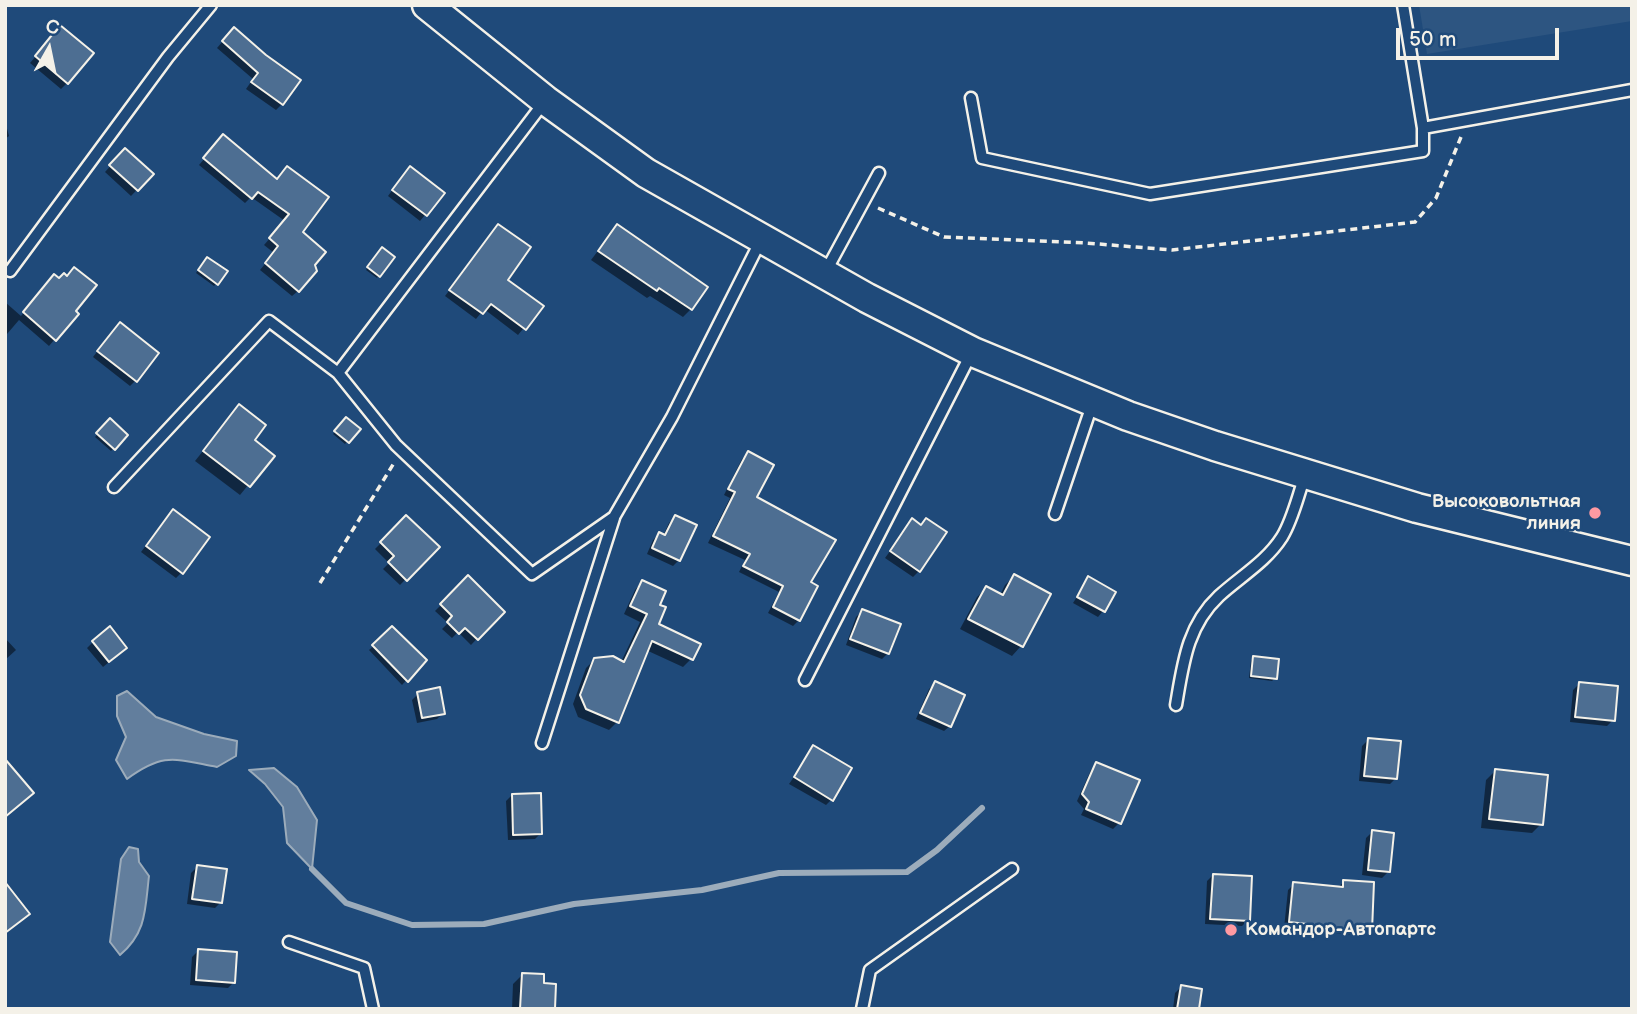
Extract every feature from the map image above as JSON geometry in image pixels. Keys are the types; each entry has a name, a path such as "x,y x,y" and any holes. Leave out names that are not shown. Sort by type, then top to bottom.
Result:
{"main road":[{"path":"427,5 545,100 646,173 824,274 973,352 1094,402 1215,446 1306,475 1430,512 1632,561"}],"lane":[{"path":"10,271 168,57 211,5"},
{"path":"971,99 982,158 1150,194 1423,151 1423,128 1404,5"},
{"path":"1423,128 1632,90"},
{"path":"338,373 545,100"},
{"path":"824,274 879,173"},
{"path":"542,743 614,517 673,417 761,239"},
{"path":"114,487 269,321 338,373 397,444 532,574 614,517"},
{"path":"804,680 973,352"},
{"path":"1055,514 1094,402"},
{"path":"1176,705 1186,647 1199,622 1217,597 1265,558 1283,535 1306,475"},
{"path":"862,1009 870,970 1012,869"},
{"path":"289,942 364,968 373,1009"}],"path":[{"path":"863,202 944,237 1172,250 1415,222 1436,198 1461,137 1478,118"},
{"path":"320,583 393,467 397,444"}],"shaded area":[{"path":"1419,5 1632,5 1632,21 1427,54"},
{"path":"127,691 156,717 204,734 237,741 236,756 217,767 179,760 160,761 127,779 116,760 126,737 117,716 117,696"},
{"path":"274,768 297,787 317,820 312,869 287,843 283,807 265,784 249,770"},
{"path":"129,847 138,849 139,862 149,876 140,929 120,955 110,942 121,859"}],"building":[{"path":"60,25 94,53 68,84 35,56"},
{"path":"234,27 266,55 301,80 283,105 251,82 258,73 222,41"},
{"path":"223,134 277,179 287,166 329,197 303,232 326,252 315,265 317,271 299,292 265,263 278,246 269,238 289,214 258,192 252,199 203,158"},
{"path":"125,148 154,174 138,191 109,165"},
{"path":"410,166 445,193 427,216 392,190"},
{"path":"498,224 531,247 508,280 544,306 526,330 491,304 483,314 449,290"},
{"path":"617,224 708,287 692,310 659,288 657,291 598,251"},
{"path":"382,247 395,257 380,277 367,267"},
{"path":"207,257 228,271 218,285 198,270"},
{"path":"74,267 97,285 76,311 79,314 56,341 23,312 54,274 59,278 64,273 67,276"},
{"path":"120,322 159,353 137,382 97,351"},
{"path":"239,404 266,425 255,440 275,456 250,487 203,451"},
{"path":"346,417 361,429 349,443 334,431"},
{"path":"110,418 128,435 115,450 96,433"},
{"path":"748,451 774,465 757,497 836,540 811,582 818,586 800,621 773,607 783,586 743,566 750,554 713,536 735,492 728,489"},
{"path":"173,509 210,537 183,574 146,546"},
{"path":"406,515 440,547 407,581 388,562 394,556 380,542"},
{"path":"675,515 697,525 680,561 652,548 659,532 665,535"},
{"path":"912,518 921,525 926,518 947,532 920,572 890,551"},
{"path":"1014,574 1051,594 1023,647 968,619 986,586 1003,595"},
{"path":"468,575 505,612 478,640 465,628 459,634 447,622 452,616 440,604"},
{"path":"1088,576 1116,592 1105,612 1077,597"},
{"path":"642,580 666,591 660,605 666,607 659,624 701,644 693,660 652,641 619,723 586,709 580,695 594,658 613,656 624,662 647,614 630,606"},
{"path":"862,609 901,624 889,654 850,639"},
{"path":"110,626 127,648 109,662 92,641"},
{"path":"392,626 427,660 408,682 372,645"},
{"path":"1253,656 1279,659 1277,679 1251,676"},
{"path":"935,681 965,695 951,727 920,713"},
{"path":"1579,682 1618,686 1615,721 1575,717"},
{"path":"440,687 445,714 422,718 417,692"},
{"path":"1368,738 1401,741 1397,779 1364,776"},
{"path":"813,745 852,768 833,801 794,777"},
{"path":"5,759 34,793 5,817"},
{"path":"1096,762 1140,780 1121,824 1086,809 1089,802 1082,794"},
{"path":"1495,769 1548,775 1543,825 1489,819"},
{"path":"541,793 542,834 513,835 512,794"},
{"path":"1372,830 1394,833 1390,872 1368,870"},
{"path":"197,865 227,869 222,903 192,899"},
{"path":"1213,874 1252,876 1250,921 1210,919"},
{"path":"1343,880 1374,882 1372,931 1289,922 1293,882 1343,887"},
{"path":"5,882 30,914 5,933"},
{"path":"198,949 237,952 235,983 196,980"},
{"path":"522,973 544,974 544,983 556,984 555,1009 520,1009"},
{"path":"1181,985 1202,989 1199,1009 1177,1009"}],"waterway":[{"path":"312,869 346,903 412,925 484,924 574,904 702,890 779,873 907,872 937,850 982,808"}],"place":[{"name":"Высоковольтная линия","path":"1595,513"},
{"name":"Командор-Автопартс","path":"1231,930"}]}
